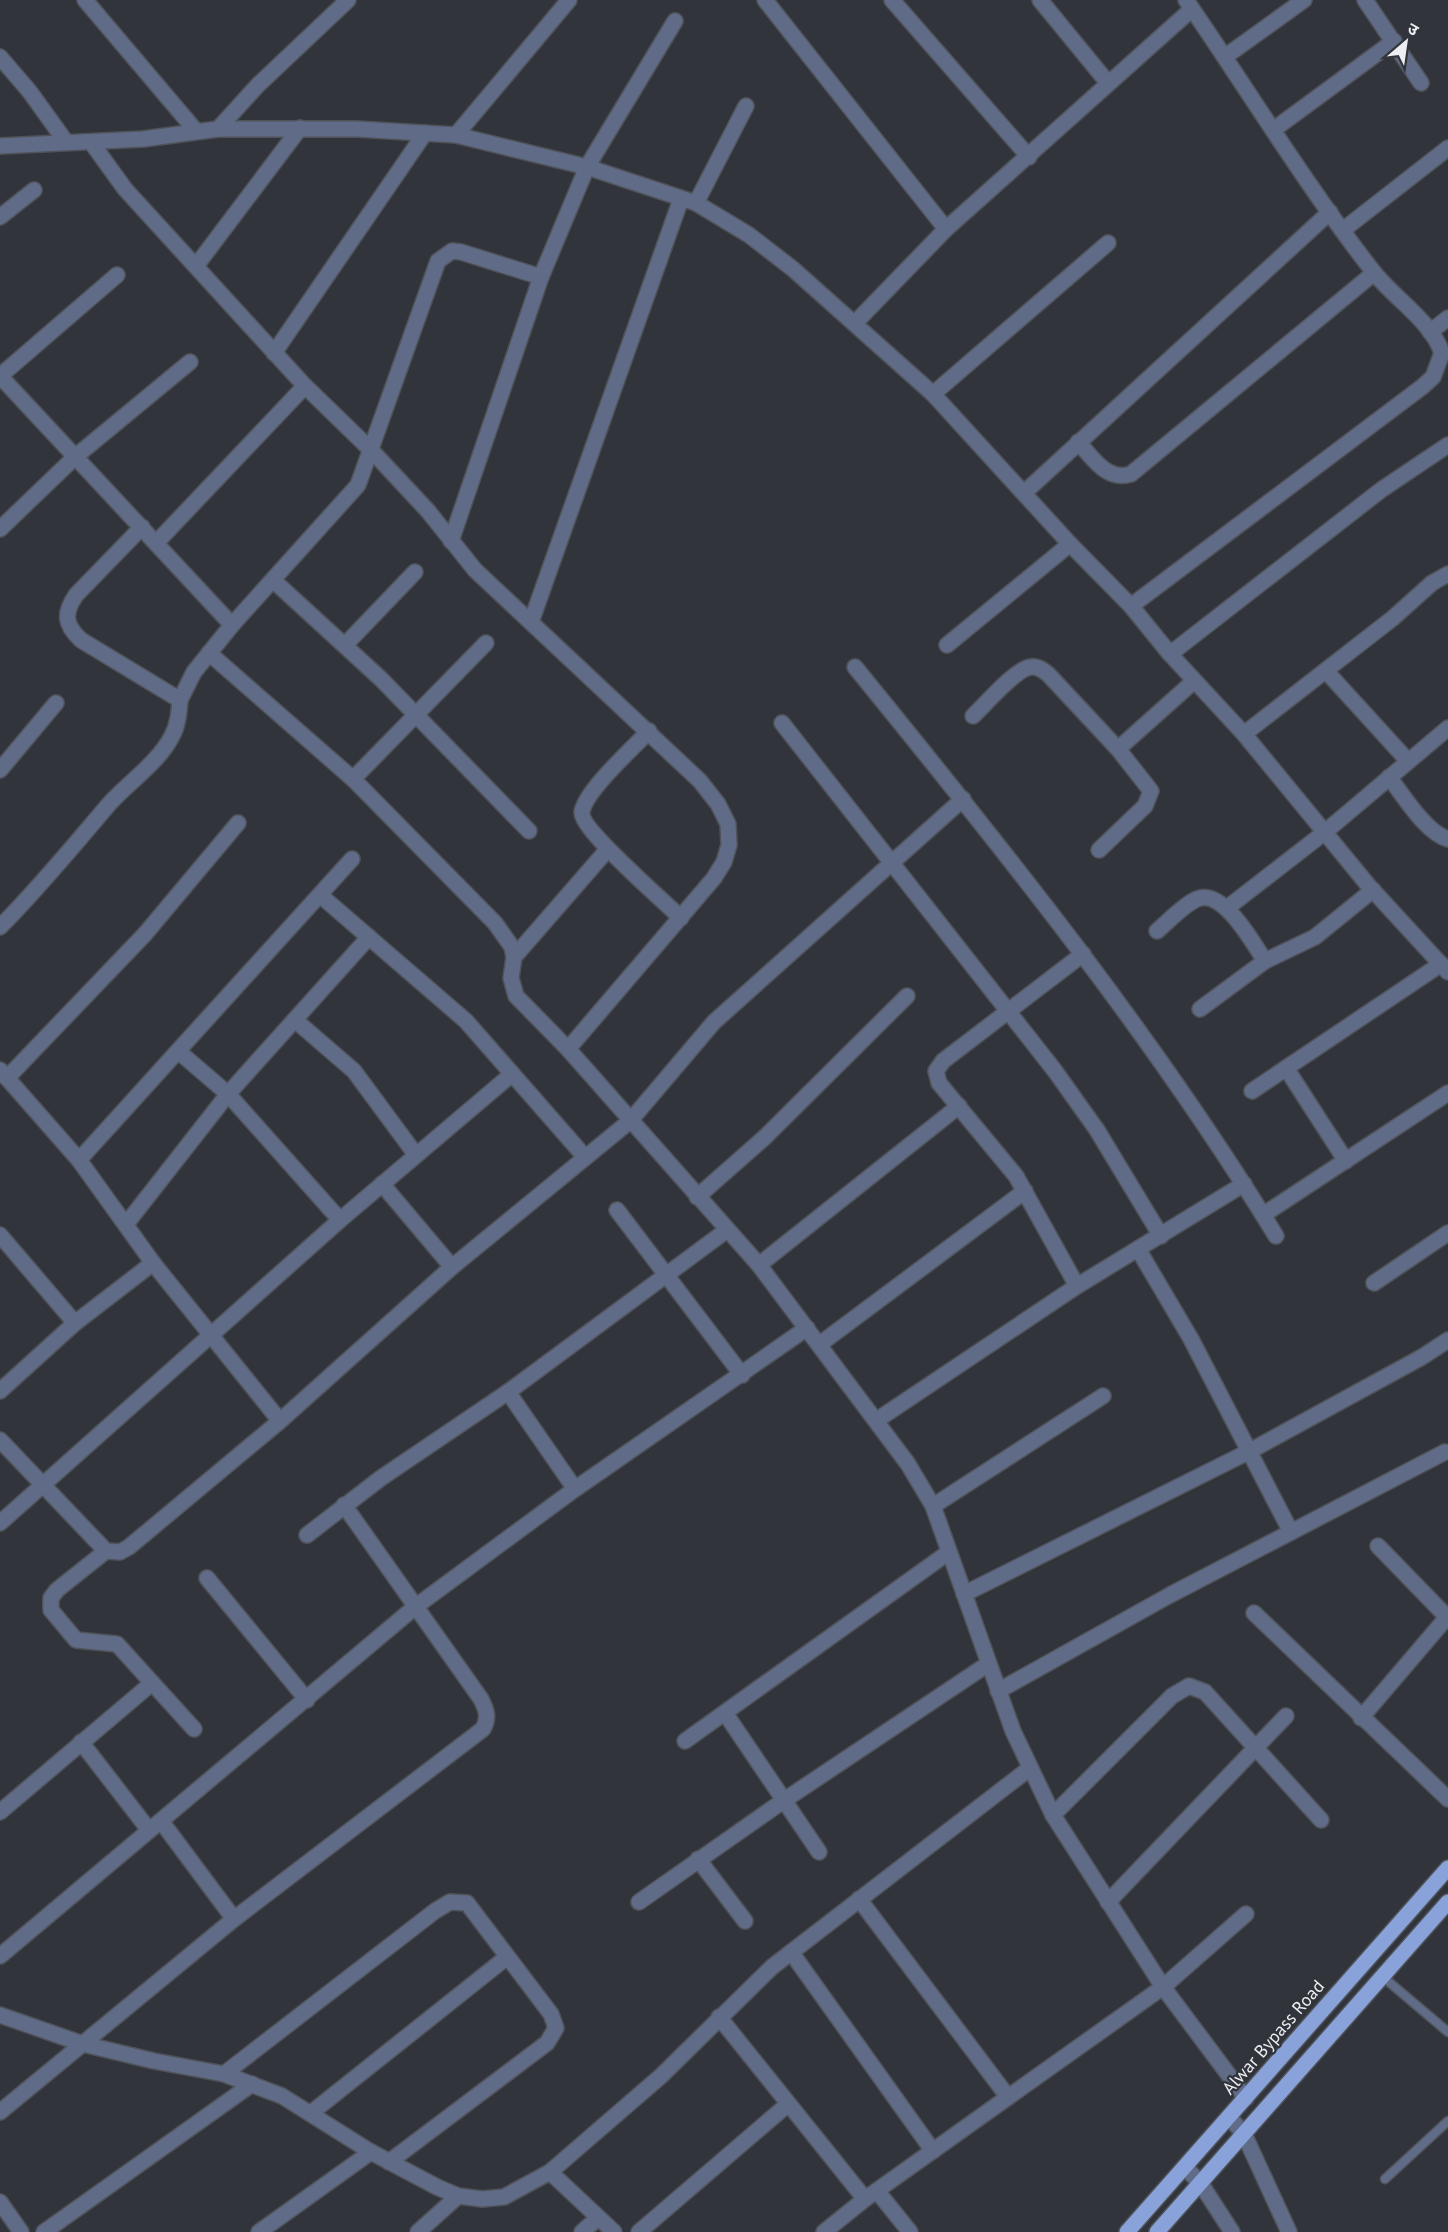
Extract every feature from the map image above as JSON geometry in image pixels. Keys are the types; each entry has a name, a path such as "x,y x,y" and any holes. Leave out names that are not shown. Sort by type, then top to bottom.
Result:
{"main road":[{"name":"Alwar Bypass Road","path":"1127,2232 1448,1868"},
{"path":"1157,2232 1448,1902"}],"street":[{"path":"85,0 196,131"},
{"path":"218,129 258,85 348,0"},
{"path":"456,135 569,0"},
{"path":"765,0 946,229"},
{"path":"892,0 1029,157"},
{"path":"1040,0 1108,82"},
{"path":"1226,56 1304,0"},
{"path":"1365,0 1421,83"},
{"path":"855,322 946,229 1029,157 1189,4 1226,56 1273,130 1374,273 1430,332 1442,353 1433,377 1422,387 1131,606"},
{"path":"451,542 542,277 587,167 675,21"},
{"path":"1273,130 1394,42"},
{"path":"0,57 30,92 66,142"},
{"path":"531,622 688,201 746,106"},
{"path":"196,266 300,128"},
{"path":"0,146 91,142 218,129 300,128 456,135 587,167 688,201 749,235 855,322 933,394 1025,492 1070,544 1131,606 1170,654 1244,734 1373,890 1444,968 1252,1091"},
{"path":"274,353 425,133"},
{"path":"91,142 125,189 305,386 372,451 428,511 475,570 649,731 700,781 718,804 728,824 729,845 724,862 681,918 568,1049"},
{"path":"1343,230 1448,148"},
{"path":"0,217 34,190"},
{"path":"1025,492 1330,212"},
{"path":"933,394 1108,243"},
{"path":"0,927 64,859 111,802 157,756 172,736 178,719 180,700 194,672 232,625 358,485 372,451 433,271 444,254 452,251 461,252 542,277"},
{"path":"1078,442 1111,475 1120,477 1131,474 1374,273"},
{"path":"117,275 0,376 232,625"},
{"path":"1430,332 1448,318"},
{"path":"0,529 75,457 190,362"},
{"path":"157,542 305,386"},
{"path":"1170,654 1381,490 1448,445"},
{"path":"142,527 76,595 69,606 66,618 71,630 81,640 180,700"},
{"path":"947,645 1070,544"},
{"path":"345,645 415,572"},
{"path":"1244,734 1326,671 1432,583 1448,574"},
{"path":"274,581 345,645 416,714 528,831"},
{"path":"353,779 486,643"},
{"path":"209,653 353,779 495,923 512,947 514,957 511,978 516,996 568,1049 759,1265 877,1420 933,1506 998,1691 1030,1768 1053,1815 1163,1987 1246,2098"},
{"path":"855,667 963,799 1153,1048 1276,1236"},
{"path":"973,716 1017,674 1029,667 1038,667 1048,674 1118,749 1148,785 1150,799 1099,850"},
{"path":"1326,671 1408,761"},
{"path":"1118,749 1194,681"},
{"path":"0,770 56,703"},
{"path":"782,723 890,863 1009,1010 1097,1130 1161,1236"},
{"path":"1227,908 1325,832 1448,728"},
{"path":"649,731 591,794 582,811 582,819 609,849 681,918"},
{"path":"1389,777 1430,828 1440,837 1448,839"},
{"path":"194,1729 117,1644 76,1640 51,1610 51,1598 57,1590 106,1551 120,1552 129,1547 280,1421 452,1267 630,1121 714,1022 963,799"},
{"path":"238,823 145,934 3,1074 80,1160 127,1223 153,1263 280,1421"},
{"path":"514,957 609,849"},
{"path":"80,1160 352,859"},
{"path":"1200,1009 1265,961 1315,938 1373,890"},
{"path":"320,894 466,1021 585,1157"},
{"path":"1157,931 1196,899 1206,897 1216,899 1227,908 1265,961"},
{"path":"127,1223 228,1094 369,937"},
{"path":"1077,1286 1007,1163 936,1077 939,1065 1083,954"},
{"path":"697,1197 764,1138 907,996"},
{"path":"295,1020 354,1071 417,1155"},
{"path":"178,1051 228,1094 340,1220"},
{"path":"1286,1068 1346,1161"},
{"path":"0,1523 340,1220 512,1074"},
{"path":"1263,1215 1448,1093"},
{"path":"759,1265 959,1106"},
{"path":"382,1184 452,1267"},
{"path":"877,1420 1077,1286 1244,1184"},
{"path":"820,1344 1025,1191"},
{"path":"617,1210 742,1374"},
{"path":"307,1535 344,1505 508,1392 665,1273 727,1230"},
{"path":"1374,1283 1448,1233"},
{"path":"0,1235 75,1323"},
{"path":"1138,1249 1191,1339 1291,1532"},
{"path":"0,1391 75,1323 153,1263"},
{"path":"0,1956 307,1700 415,1606 575,1489 807,1328"},
{"path":"964,1594 1250,1450 1448,1340"},
{"path":"508,1392 575,1489"},
{"path":"933,1506 1103,1396"},
{"path":"0,1440 106,1551"},
{"path":"998,1691 1291,1532 1445,1452"},
{"path":"0,2112 234,1919 483,1729 487,1721 487,1711 481,1699 344,1505"},
{"path":"1361,1718 1448,1617 1378,1545"},
{"path":"685,1741 949,1552"},
{"path":"207,1578 307,1700"},
{"path":"1254,1613 1448,1799"},
{"path":"639,1902 783,1801 988,1664"},
{"path":"0,1812 152,1683"},
{"path":"1053,1815 1172,1696 1189,1686 1205,1692 1321,1820"},
{"path":"725,1713 819,1852"},
{"path":"1108,1902 1286,1716"},
{"path":"81,1742 234,1919"},
{"path":"0,2015 83,2044 154,2061 224,2074 252,2084 282,2096 371,2152 458,2196 482,2199 504,2197 550,2172 661,2076 719,2017 791,1952 1030,1768"},
{"path":"698,1859 746,1921"},
{"path":"859,1899 1008,2097"},
{"path":"224,2074 450,1902 467,1903 551,2014 556,2028 547,2043 389,2162"},
{"path":"824,2232 871,2195 1163,1987 1246,1914"},
{"path":"791,1952 933,2151"},
{"path":"310,2113 507,1957"},
{"path":"719,2017 787,2104 871,2195 910,2232"},
{"path":"44,2232 252,2084"},
{"path":"639,2232 787,2104"},
{"path":"1229,2117 1244,2134 1289,2232"},
{"path":"259,2232 371,2152"},
{"path":"1185,2167 1201,2184 1232,2232"},
{"path":"550,2172 614,2232"},
{"path":"418,2232 458,2196"},
{"path":"0,2202 21,2232"},
{"path":"582,2232 597,2218"}],"lane":[{"path":"1383,1977 1448,2032"},
{"path":"1385,2179 1448,2121"}]}
